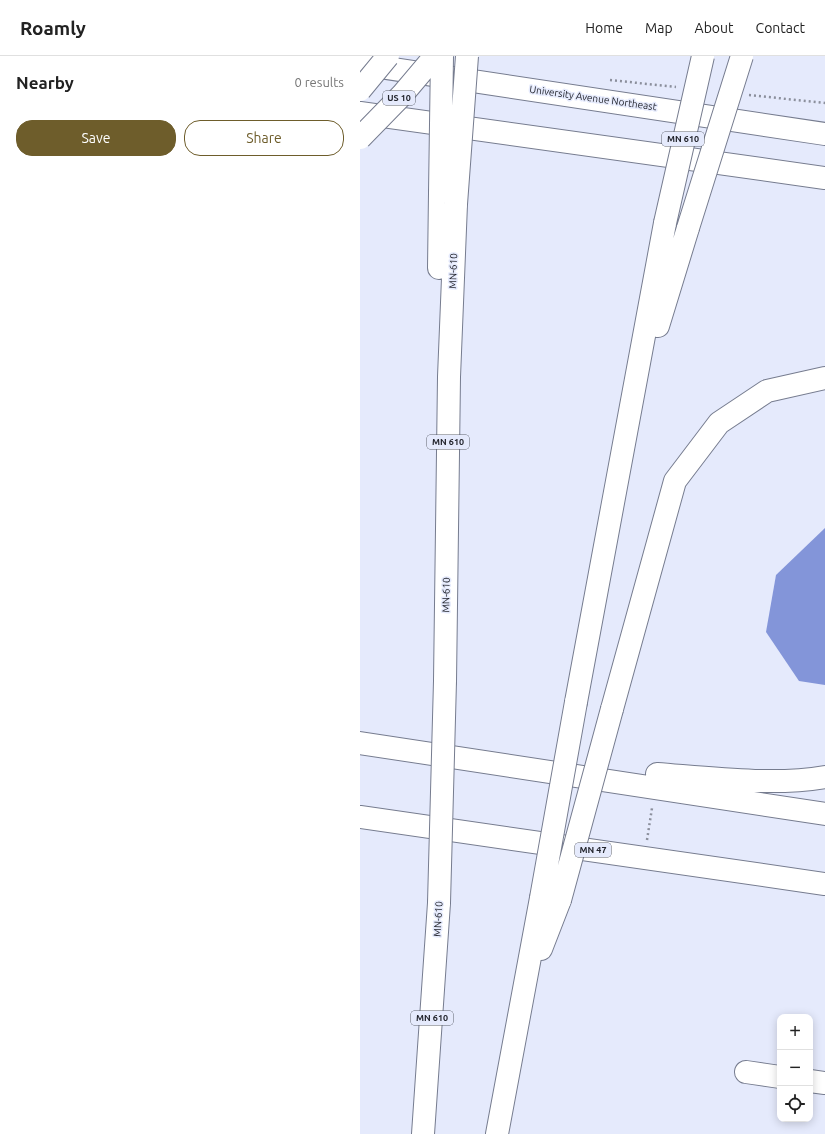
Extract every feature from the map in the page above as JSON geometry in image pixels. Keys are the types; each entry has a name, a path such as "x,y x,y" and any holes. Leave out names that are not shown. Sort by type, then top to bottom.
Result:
{"main road":[{"path":"360,90 388,56"},
{"name":"US 10","path":"360,138 402,95 435,56"},
{"path":"442,56 448,199"},
{"name":"MN-610","path":"423,1134 439,903 445,681 449,377 448,199 467,56"},
{"name":"MN 610","path":"497,1134 520,1001 550,899 576,702 665,223 703,56"},
{"path":"627,425 742,56"},
{"name":"University Avenue Northeast","path":"360,64 825,134"},
{"path":"360,113 825,178"},
{"path":"550,899 612,709 675,481 719,423 767,391 825,378"},
{"path":"360,743 825,814"},
{"path":"465,759 718,779 805,780 825,777"},
{"name":"MN 47","path":"360,817 825,884"},
{"path":"746,1072 777,1077"},
{"path":"813,1082 825,1084"}],"path":[{"path":"605,80 683,88"},
{"path":"746,94 825,102"},
{"path":"645,858 655,787"}],"water":[{"path":"825,528 825,685 799,681 766,632 776,575"}]}
